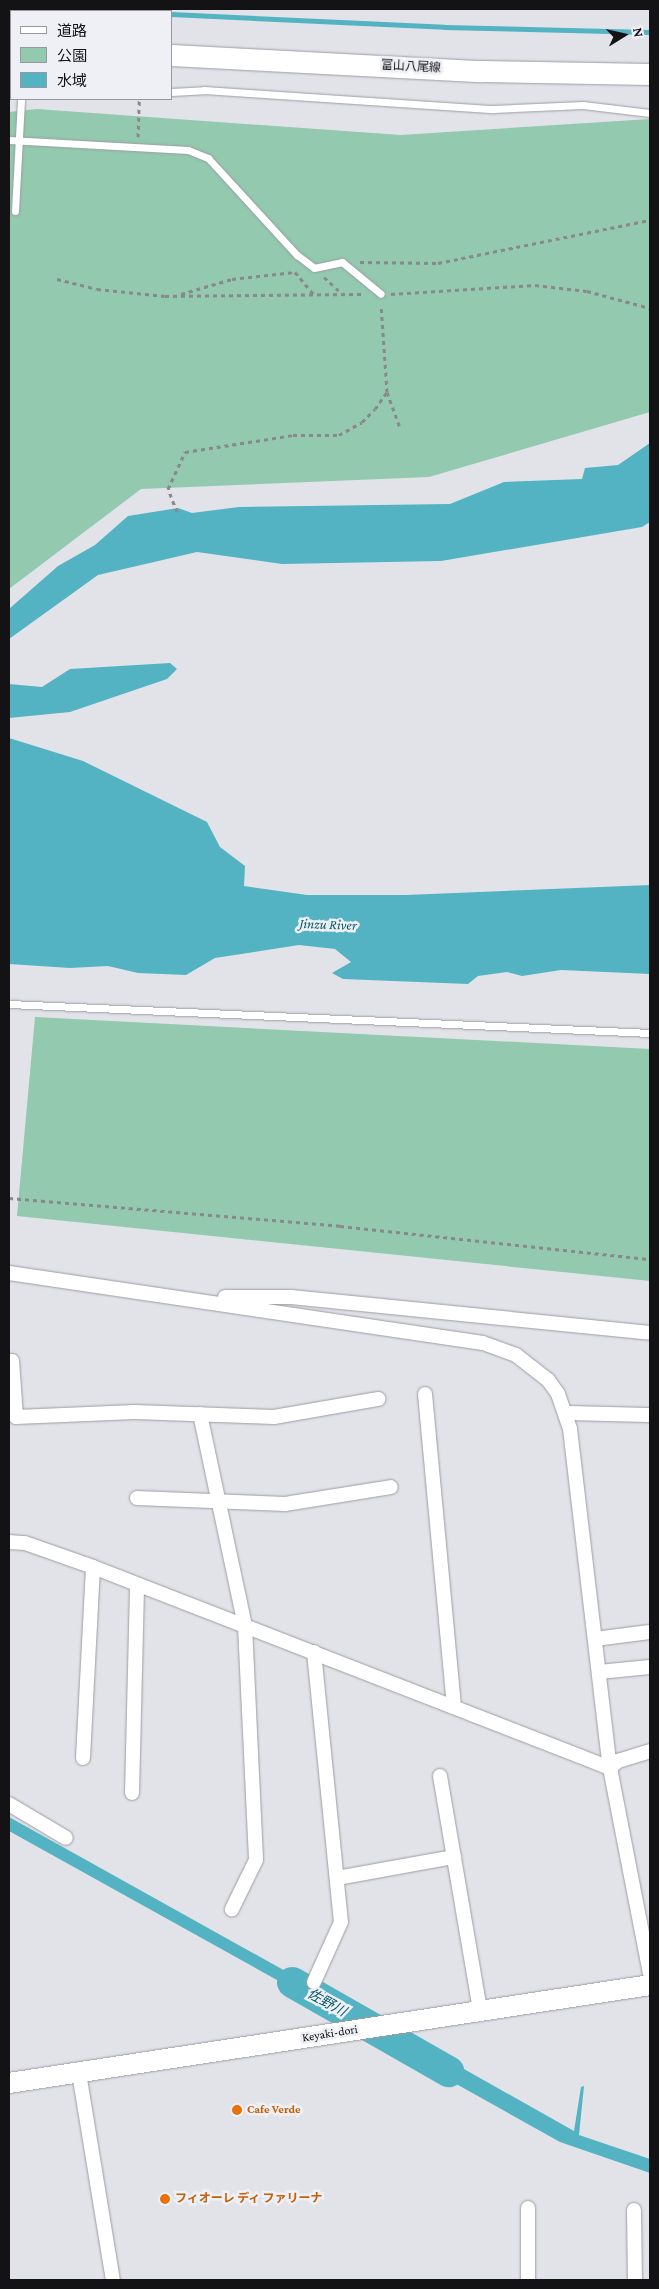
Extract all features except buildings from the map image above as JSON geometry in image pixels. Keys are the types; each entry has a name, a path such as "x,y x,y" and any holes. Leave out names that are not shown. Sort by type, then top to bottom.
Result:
{"main road":[{"name":"富山八尾線","path":"172,55 480,71 650,74"}],"street":[{"path":"9,1273 482,1343 516,1355 534,1366 558,1394 566,1413 610,1768 650,1973"},
{"path":"180,1297 291,1297 650,1333"},
{"path":"9,1361 12,1360 16,1417 135,1412 274,1417 378,1399"},
{"path":"425,1394 454,1707"},
{"path":"566,1413 650,1415"},
{"path":"200,1414 245,1626 256,1860 232,1909"},
{"path":"137,1498 284,1504 391,1487"},
{"path":"9,1542 25,1543 92,1567 610,1768"},
{"path":"83,1758 92,1567"},
{"path":"132,1793 137,1586"},
{"path":"595,1639 650,1632"},
{"path":"314,1652 341,1922 314,1982"},
{"path":"598,1672 650,1667"},
{"path":"610,1768 618,1761 650,1751"},
{"path":"440,1776 480,2011"},
{"path":"9,1804 66,1838"},
{"path":"337,1878 454,1857"},
{"name":"Keyaki-dori","path":"9,2083 650,1985"},
{"path":"79,2073 113,2280"},
{"path":"528,2208 528,2280"},
{"path":"634,2210 635,2280"}],"lane":[{"path":"172,92 204,90 494,109 583,105 650,114"},
{"path":"14,211 21,100"},
{"path":"9,140 188,150 208,158 297,255 314,268 342,262 381,294"},
{"path":"9,1004 650,1033"}],"path":[{"path":"137,147 139,100"},
{"path":"342,262 438,263 650,220"},
{"path":"178,295 232,279 294,272 314,295"},
{"path":"58,279 97,289 178,295 381,294 535,285 587,291 650,308"},
{"path":"381,294 387,392 400,428"},
{"path":"177,512 168,489 185,452 293,435 339,435 362,422 387,392"},
{"path":"9,1198 340,1226 650,1259"}],"green space":[{"path":"37,109 401,135 650,119 650,412 429,477 141,489 9,589 9,112"},
{"path":"35,1017 650,1049 650,1281 17,1216"}],"water":[{"path":"650,443 650,522 642,527 441,561 282,564 197,552 98,575 9,639 9,609 58,566 95,545 128,516 178,508 192,513 239,507 450,504 504,482 582,479 585,468 618,465"},
{"path":"170,663 177,669 167,679 70,712 9,718 9,684 42,687 70,669"},
{"name":"Jinzu River","path":"9,738 83,761 207,822 220,847 245,866 244,886 307,895 406,895 650,885 650,974 561,970 522,976 507,972 478,976 468,984 343,979 332,973 351,962 335,949 299,945 215,958 186,975 138,973 108,966 70,968 9,964"},
{"path":"9,1817 339,2001 322,2005 9,1831"},
{"path":"425,2047 574,2131 581,2087 584,2086 579,2135 650,2159 650,2173 560,2142 399,2052"}],"waterway":[{"path":"89,9 110,10"},
{"path":"172,14 444,27 650,32"},
{"name":"佐野川","path":"292,1982 448,2071"}],"place":[{"name":"Cafe Verde","path":"237,2110"},
{"name":"フィオーレ ディ ファリーナ","path":"165,2199"}]}
